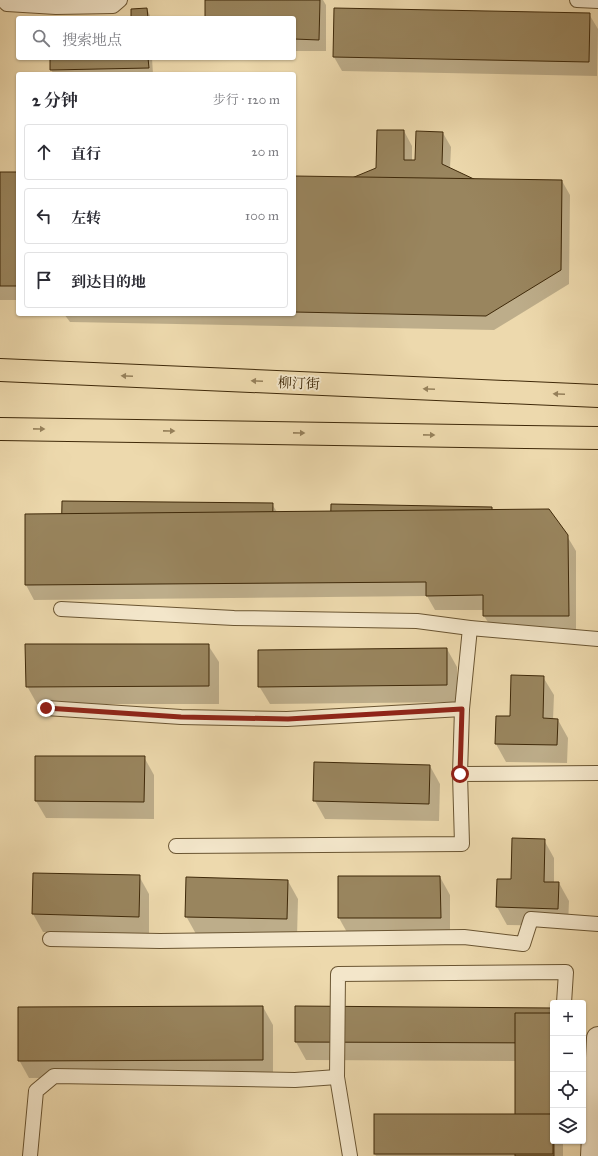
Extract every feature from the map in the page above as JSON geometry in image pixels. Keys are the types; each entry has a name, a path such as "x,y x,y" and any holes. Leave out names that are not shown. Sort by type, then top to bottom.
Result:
{"main road":[{"name":"柳汀街","path":"0,370 598,396"},
{"path":"0,429 598,438"}],"street":[{"path":"592,1156 598,1038"}],"lane":[{"path":"3,0 7,4 56,7 113,6 120,0"},
{"path":"576,0 598,1"},
{"path":"61,609 234,618 417,621 470,628 598,639"},
{"path":"176,846 462,844 460,774 462,709 470,628"},
{"path":"46,708 181,717 288,719 462,709"},
{"path":"460,774 598,773"},
{"path":"50,939 160,941 464,937 523,944 531,919 598,924"},
{"path":"350,1156 337,1077 338,974 566,972 564,1000"},
{"path":"30,1156 36,1091 54,1076 295,1080 337,1077"}],"building":[{"path":"205,0 320,0 319,40 296,39 296,16 205,16"},
{"path":"147,8 148,16 131,16 131,9"},
{"path":"334,8 590,13 589,62 333,57"},
{"path":"50,60 148,60 149,68 50,70"},
{"path":"377,130 404,130 404,160 415,160 416,131 443,132 442,164 478,181 466,207 499,223 479,262 430,239 431,223 388,221 398,243 339,267 320,221 358,205 347,180 376,168"},
{"path":"0,172 16,172 16,286 0,286"},
{"path":"296,176 562,180 561,270 486,316 296,312"},
{"path":"62,501 273,503 272,554 61,552"},
{"path":"331,504 492,507 492,526 548,528 547,575 491,573 492,546 330,543"},
{"path":"549,509 568,535 569,616 483,616 483,595 426,596 426,582 25,585 25,514"},
{"path":"25,644 209,644 209,686 26,687"},
{"path":"447,648 447,685 258,687 258,650"},
{"path":"511,675 544,676 543,718 558,719 557,745 495,744 496,716 510,716"},
{"path":"35,756 145,756 144,802 35,801"},
{"path":"314,762 430,765 429,804 313,801"},
{"path":"512,838 545,839 544,882 559,882 558,909 496,907 497,879 511,879"},
{"path":"33,873 140,875 139,917 32,914"},
{"path":"338,876 440,876 441,918 338,918"},
{"path":"186,877 288,880 287,919 185,917"},
{"path":"263,1006 263,1060 18,1061 18,1007"},
{"path":"295,1006 550,1008 550,1043 295,1042"},
{"path":"515,1013 550,1013 550,1144 554,1144 554,1156 515,1156"},
{"path":"374,1114 550,1114 550,1144 553,1144 553,1154 374,1154"}],"route":[{"path":"46,708 181,717 288,719 462,709 460,774"}]}
